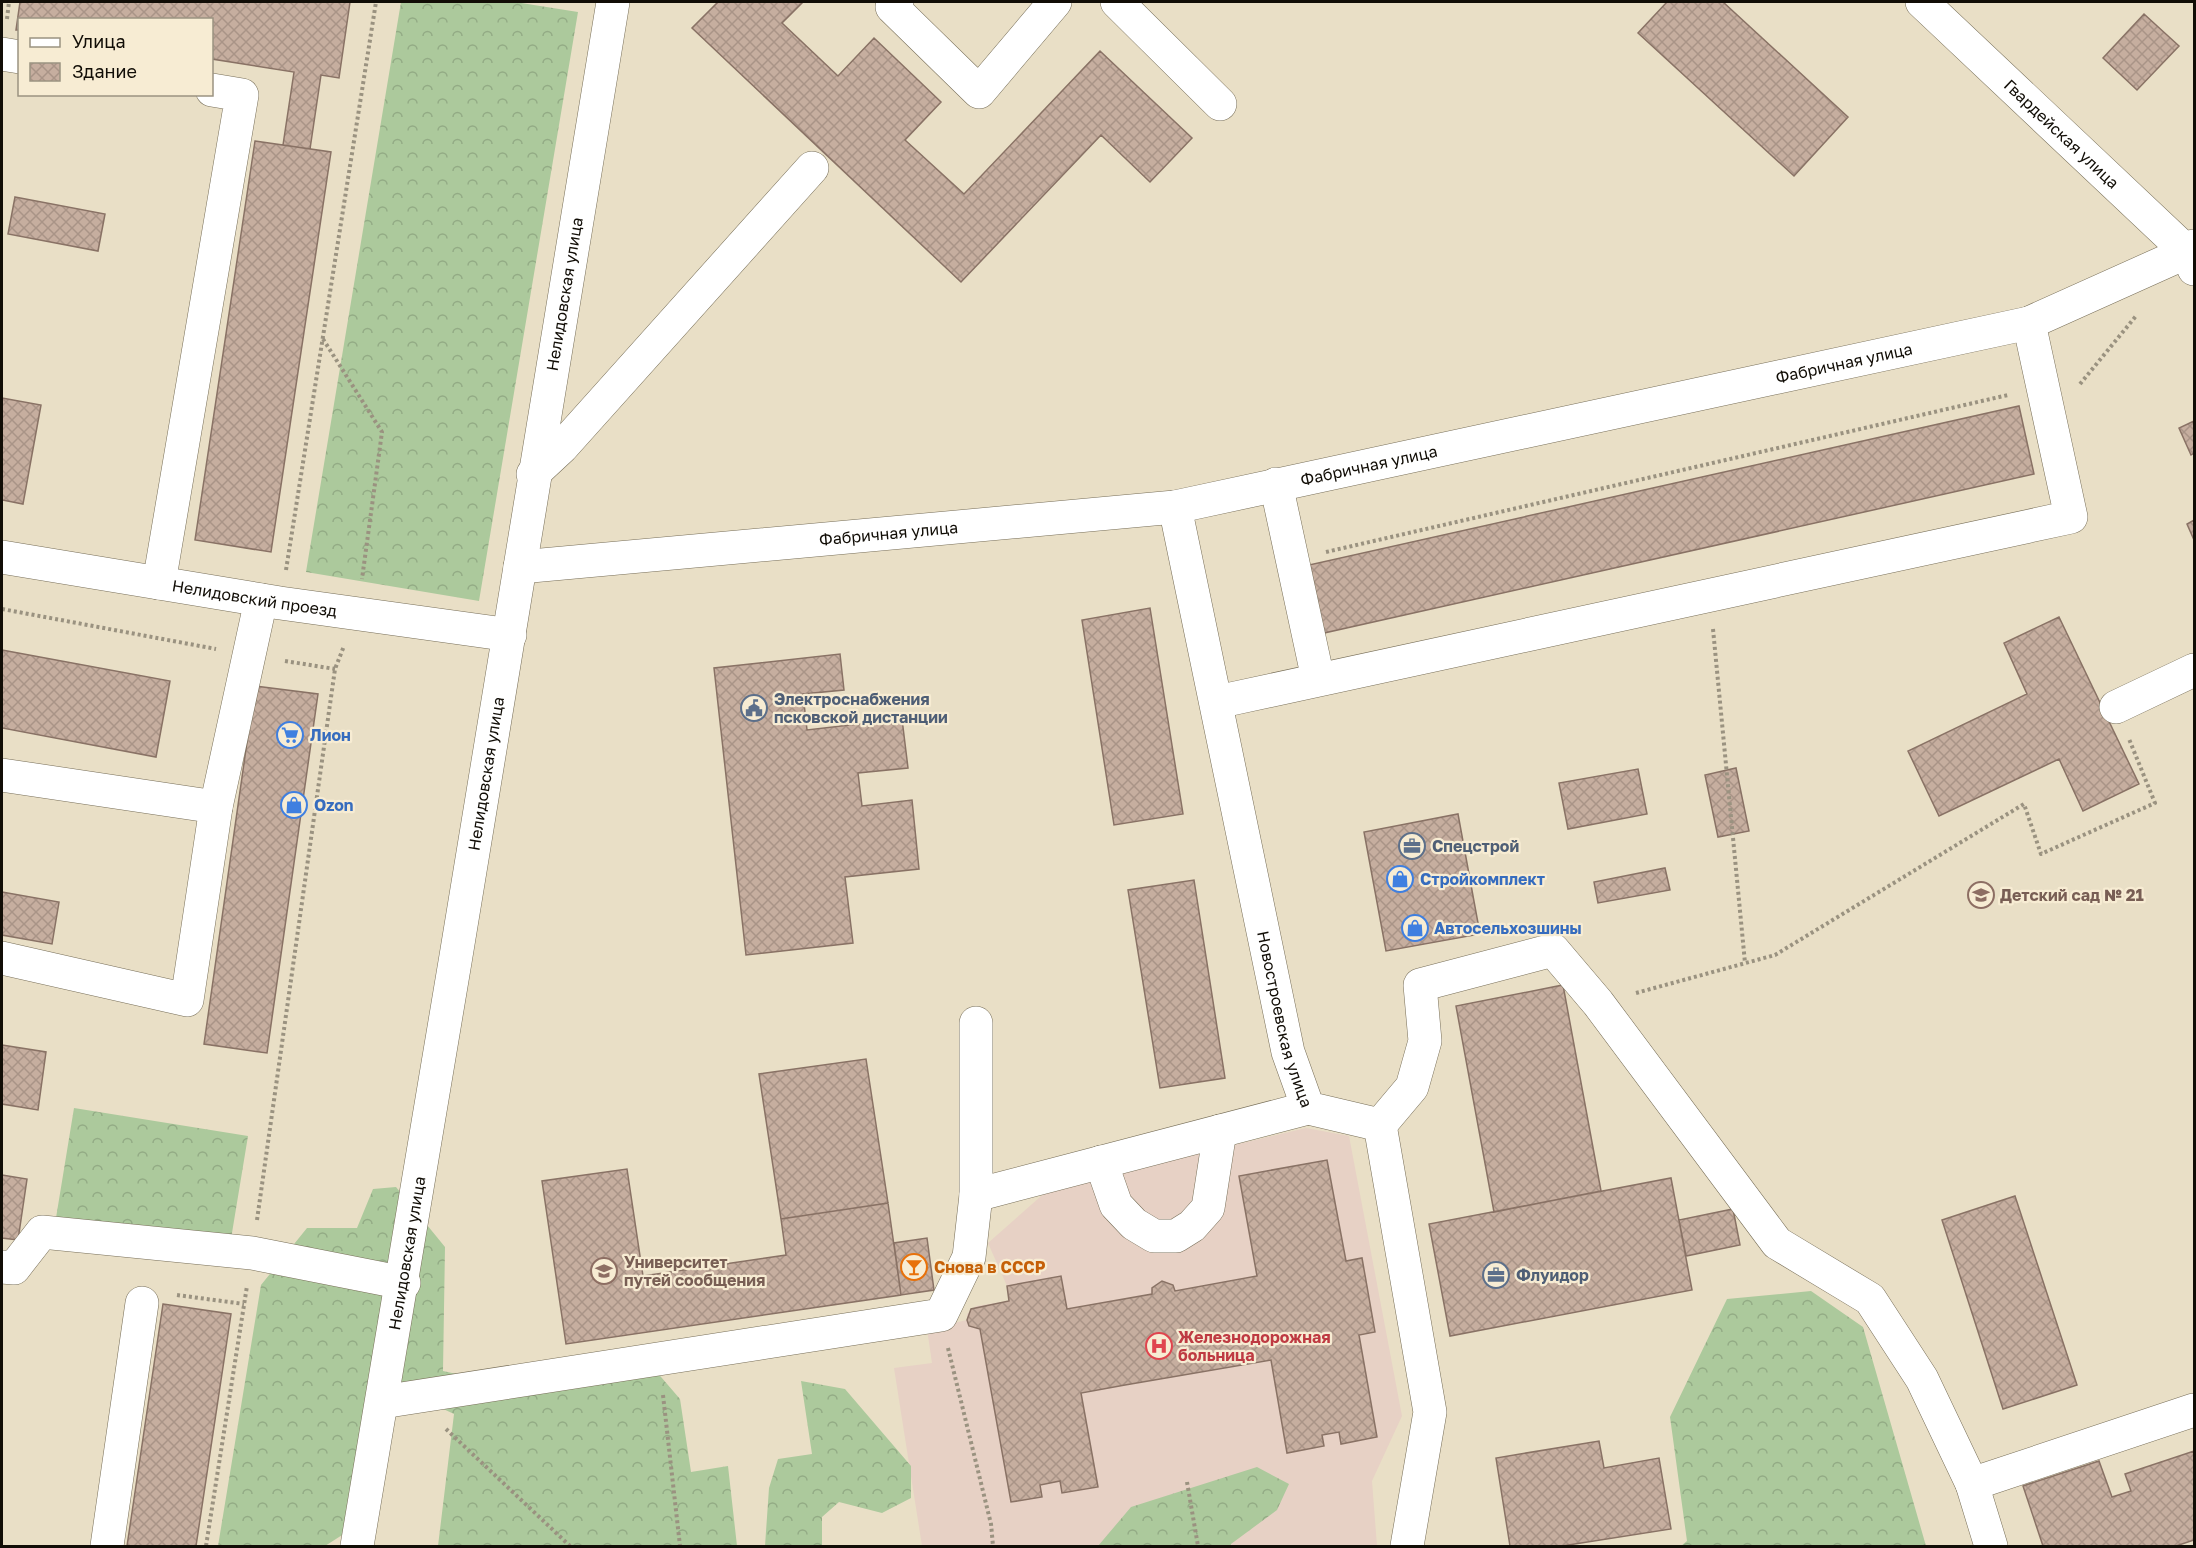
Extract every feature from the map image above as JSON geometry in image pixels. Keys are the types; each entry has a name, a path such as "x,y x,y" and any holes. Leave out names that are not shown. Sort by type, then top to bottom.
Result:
{"street":[{"name":"Нелидовская улица","path":"357,1546 397,1400 404,1283 510,635 533,474 613,2"},
{"path":"897,2 892,7 979,92 1055,2"},
{"path":"1117,2 1220,104"},
{"name":"Гвардейская улица","path":"1922,2 2192,256"},
{"path":"2,54 18,57"},
{"path":"159,583 242,95 213,90"},
{"path":"533,474 562,447 812,168"},
{"name":"Фабричная улица","path":"520,567 1175,507 2029,323 2192,256"},
{"path":"1217,702 2071,518 2029,323"},
{"path":"1276,484 1318,679"},
{"name":"Новостроевская улица","path":"1175,507 1217,702 1287,1052 1308,1108 1380,1125"},
{"name":"Нелидовский проезд","path":"2,557 271,601 510,635"},
{"path":"2,958 187,1000 216,807 249,655 271,601"},
{"path":"2116,707 2194,670"},
{"path":"2,776 216,807"},
{"path":"1407,1546 1430,1412 1380,1125 1412,1087 1425,1041 1420,985 1553,950 1598,1003 1777,1243 1870,1299 1922,1379 1972,1484 1992,1546"},
{"path":"397,1400 941,1315 969,1257 976,1195 976,1023"},
{"path":"976,1195 1308,1108"},
{"path":"1101,1162 1116,1205 1134,1224 1154,1236 1176,1236 1192,1226 1208,1208 1220,1131"},
{"path":"2,1267 14,1268 42,1232 252,1253 404,1283"},
{"path":"106,1546 142,1303"},
{"path":"1972,1484 2194,1410"}],"path":[{"path":"271,601 323,339 376,2"},
{"path":"2050,421 2137,314"},
{"path":"323,339 382,432 357,614"},
{"path":"1293,560 2043,387"},
{"path":"1710,595 1745,963"},
{"path":"2,609 334,669 252,1253 206,1546"},
{"path":"1598,1003 1775,955 2024,804 2041,854 2155,803 2116,707"},
{"path":"142,1303 158,1293 244,1304"},
{"path":"941,1315 990,1524 993,1546"},
{"path":"660,1359 680,1546"},
{"path":"397,1400 570,1546"},
{"path":"1186,1482 1198,1546"}],"shaded area":[{"name":"Железнодорожная больница","path":"1306,1128 1349,1136 1402,1416 1372,1481 1377,1546 922,1546 894,1368 932,1363 927,1329 967,1320 967,1314 976,1306 1009,1301 1007,1286 988,1243 1049,1189"}],"green space":[{"path":"401,2 515,2 578,12 479,601 306,572"},
{"path":"74,1108 248,1136 230,1245 55,1224"},
{"path":"396,1187 445,1247 443,1371 479,1379 643,1356 680,1399 691,1472 728,1466 737,1546 438,1546 454,1414 377,1378 350,1530 325,1546 218,1546 261,1285 307,1228 357,1228 373,1189"},
{"path":"1811,1291 1863,1327 1926,1546 1681,1546 1687,1541 1670,1417 1727,1299"},
{"path":"801,1381 845,1389 911,1466 911,1498 882,1513 839,1502 822,1517 822,1546 765,1546 769,1488 778,1459 812,1454"},
{"path":"1257,1467 1289,1484 1277,1510 1231,1546 1098,1546 1131,1507"}],"building":[{"path":"20,2 350,2 339,78 321,75 310,149 283,145 294,72 213,59 213,18 18,18 18,30 16,30"},
{"path":"718,2 803,2 782,23 838,76 874,38 941,102 905,140 964,194 1100,51 1192,138 1150,182 1101,135 961,282 692,28"},
{"path":"1667,2 1723,2 1848,117 1794,176 1638,33"},
{"path":"2144,14 2179,46 2137,90 2103,58"},
{"path":"255,141 331,152 271,552 195,540"},
{"path":"15,197 105,214 98,251 8,234"},
{"path":"2,398 41,405 23,504 2,500"},
{"path":"2019,406 2034,474 1324,633 1309,565"},
{"path":"2194,421 2194,453 2191,455 2179,428"},
{"path":"2194,520 2194,540 2187,524"},
{"path":"1150,608 1183,814 1114,825 1082,620"},
{"path":"2059,617 2139,784 2083,811 2059,759 1939,816 1908,751 2027,694 2004,643"},
{"path":"2,650 170,681 156,757 2,728"},
{"path":"840,654 844,690 803,694 807,730 902,719 908,768 858,773 862,806 912,800 919,869 845,877 853,943 746,955 714,668"},
{"path":"255,686 318,694 267,1053 204,1044"},
{"path":"1736,768 1749,831 1718,837 1705,775"},
{"path":"1638,769 1647,814 1568,829 1559,783"},
{"path":"1458,814 1480,934 1386,951 1364,832"},
{"path":"1665,868 1670,890 1598,903 1594,882"},
{"path":"1194,880 1225,1078 1160,1088 1128,890"},
{"path":"2,892 59,902 52,944 2,935"},
{"path":"1563,985 1601,1191 1494,1212 1456,1006"},
{"path":"2,1045 46,1052 38,1110 2,1104"},
{"path":"866,1059 888,1203 781,1219 759,1074"},
{"path":"1327,1160 1346,1261 1362,1258 1375,1332 1359,1335 1377,1437 1341,1444 1339,1432 1322,1435 1324,1446 1287,1453 1271,1360 1125,1385 1081,1393 1098,1487 1062,1493 1060,1481 1040,1485 1042,1497 1011,1502 980,1329 969,1326 967,1320 971,1309 1009,1301 1007,1286 1061,1276 1067,1309 1152,1294 1152,1288 1162,1281 1173,1285 1175,1291 1257,1276 1239,1176"},
{"path":"627,1169 643,1276 786,1255 781,1219 888,1203 901,1295 566,1344 542,1181"},
{"path":"2,1175 27,1179 18,1240 2,1238"},
{"path":"1671,1178 1692,1290 1450,1336 1429,1224"},
{"path":"2015,1196 2077,1385 2003,1409 1942,1220"},
{"path":"1733,1209 1740,1245 1686,1256 1679,1220"},
{"name":"Снова в СССР","path":"927,1238 934,1290 901,1295 894,1243"},
{"path":"163,1304 231,1314 196,1546 127,1546"},
{"path":"1599,1441 1604,1468 1659,1458 1671,1529 1562,1546 1510,1546 1496,1458"},
{"path":"2194,1451 2194,1540 2176,1546 2043,1546 2023,1486 2099,1461 2112,1497 2131,1491 2125,1474"}],"place":[{"name":"Электроснабжения псковской дистанции","path":"754,708"},
{"name":"Лион","path":"290,735"},
{"name":"Ozon","path":"294,805"},
{"name":"Спецстрой","path":"1412,846"},
{"name":"Стройкомплект","path":"1400,879"},
{"name":"Детский сад № 21","path":"1981,895"},
{"name":"Автосельхозшины","path":"1415,928"},
{"name":"Снова в СССР","path":"914,1267"},
{"name":"Университет путей сообщения","path":"604,1271"},
{"name":"Флуидор","path":"1496,1275"},
{"name":"Железнодорожная больница","path":"1159,1346"}]}
